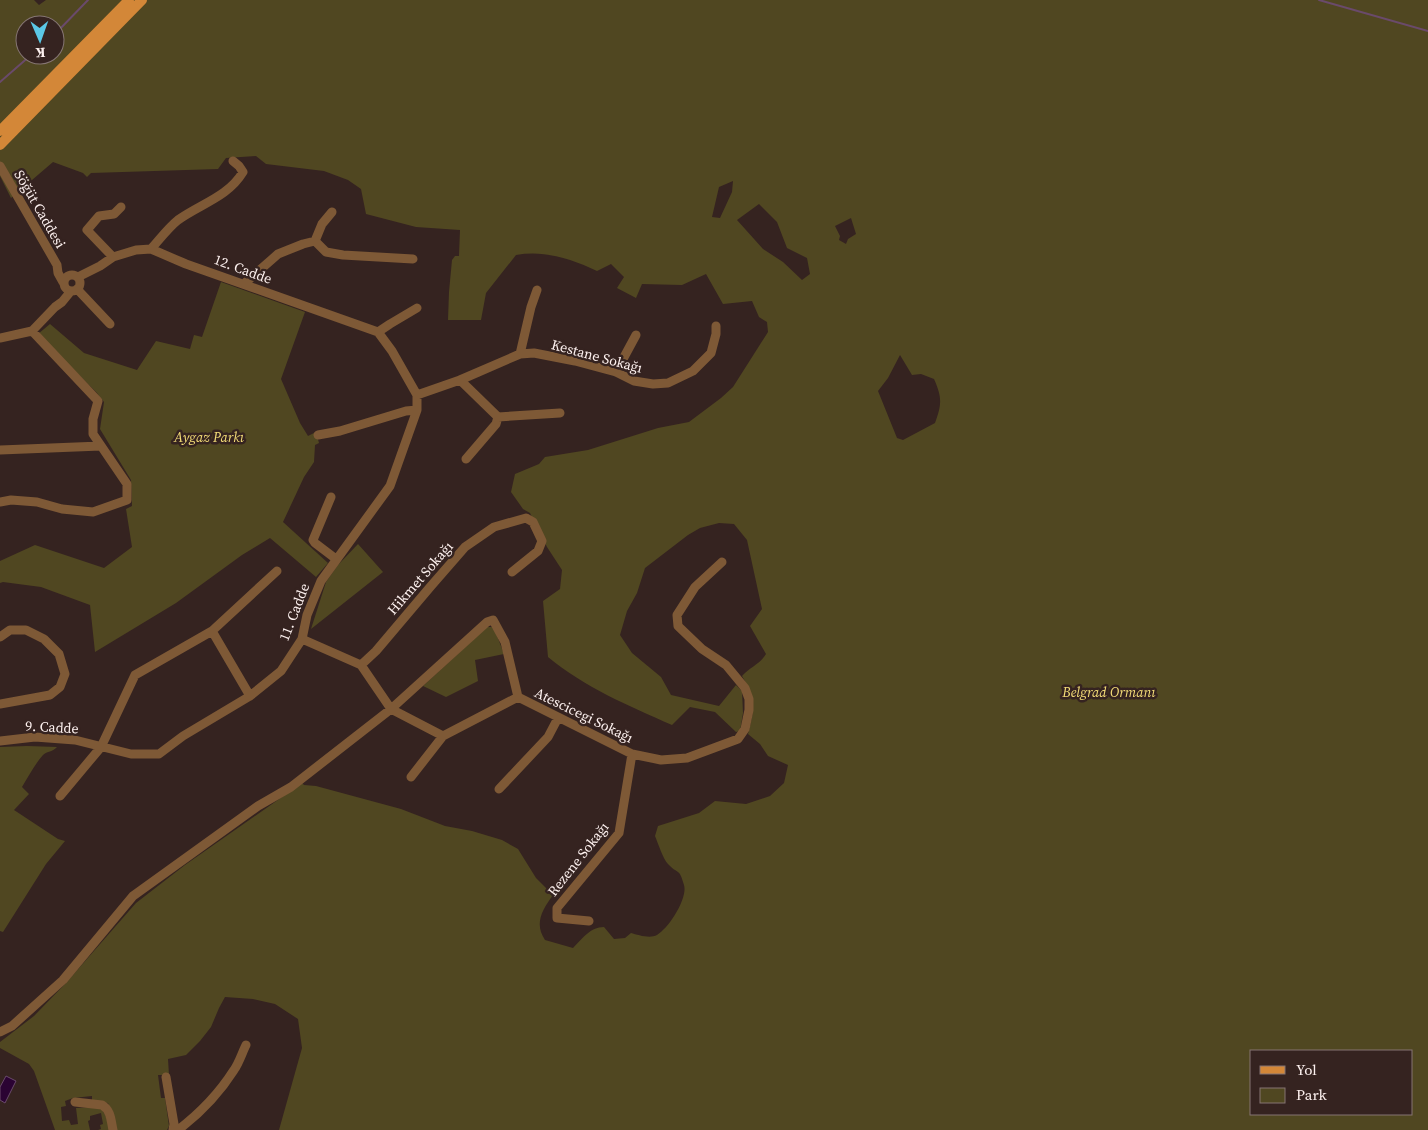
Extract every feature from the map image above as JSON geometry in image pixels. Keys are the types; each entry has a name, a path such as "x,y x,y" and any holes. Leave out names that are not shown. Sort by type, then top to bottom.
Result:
{"main road":[{"path":"0,131 129,0"},
{"path":"0,145 142,0"}],"street":[{"path":"0,338 32,331 55,307 72,283 91,276 100,266 113,257 136,250 152,249 178,220 218,198 238,182 243,172 232,161"},
{"name":"Söğüt Caddesi","path":"0,166 57,265 58,273 72,283"},
{"path":"113,257 86,230 100,216 114,214 121,207"},
{"path":"315,241 322,224 332,212"},
{"path":"315,241 326,252 413,259"},
{"path":"244,283 278,254 315,241"},
{"name":"12. Cadde","path":"152,249 186,264 378,332"},
{"path":"72,283 110,324"},
{"path":"520,354 537,290"},
{"path":"318,435 340,431 406,411 418,410 417,395 392,351 378,332 417,308"},
{"name":"Kestane Sokağı","path":"417,395 460,380 520,354 534,353 616,372 634,381 653,384 668,383 693,371 711,353 716,326"},
{"path":"0,502 10,500 37,502 62,509 93,512 127,500 127,484 93,434 93,419 98,401 32,331"},
{"path":"616,372 636,335"},
{"path":"460,380 498,417 560,413"},
{"name":"11. Cadde","path":"101,746 131,754 159,754 183,736 250,696 281,671 302,639 307,615 321,581 390,486 418,410"},
{"path":"466,458 496,424 498,417"},
{"path":"0,450 101,446"},
{"path":"331,498 313,540 336,559"},
{"name":"Hikmet Sokağı","path":"361,665 376,651 430,586 466,547 494,527 526,518 533,522 542,541 538,550 512,572"},
{"name":"Atescicegi Sokağı","path":"518,697 632,754 661,760 687,758 738,739 745,729 749,710 749,699 745,688 726,665 702,649 678,626 677,615 694,587 722,562"},
{"path":"60,796 101,746 136,674 212,631 277,571"},
{"path":"0,1032 12,1026 63,980 133,896 258,806 291,787 391,709 487,622 493,620 505,642 518,697 443,736 411,777"},
{"path":"0,637 10,630 26,630 44,639 59,654 65,674 60,687 50,695 0,704"},
{"path":"212,631 250,696"},
{"path":"302,639 361,665 391,709 443,736"},
{"path":"499,789 548,737 558,718"},
{"name":"9. Cadde","path":"0,741 35,737 75,740 101,746"},
{"name":"Rezene Sokağı","path":"589,922 557,918 557,908 619,833 632,754"},
{"path":"178,1130 187,1124 217,1092 234,1070 246,1045"},
{"path":"166,1077 174,1124 173,1130"},
{"path":"75,1102 106,1107 113,1130"}],"green space":[{"name":"Belgrad Ormanı","path":"0,0 34,0 39,5 46,0 1428,0 1428,1130 279,1130 302,1048 298,1019 275,1004 253,999 225,997 211,1027 200,1041 186,1055 168,1059 169,1075 158,1075 161,1098 165,1098 169,1126 167,1130 117,1130 108,1103 92,1101 92,1096 65,1101 66,1106 61,1107 62,1121 69,1120 71,1125 78,1124 76,1108 91,1107 103,1111 110,1130 98,1130 101,1129 100,1125 103,1124 101,1113 90,1116 88,1121 90,1130 55,1130 34,1071 29,1064 0,1048 0,1042 34,1016 65,984 136,903 185,865 302,783 401,809 445,826 472,831 502,840 518,849 536,878 553,895 541,917 540,928 545,940 573,948 587,934 595,929 604,927 614,939 625,938 631,933 651,937 662,931 672,920 680,905 684,885 679,873 666,862 662,855 655,836 658,826 699,813 715,801 746,804 770,796 784,783 788,765 768,756 760,744 748,734 753,704 750,691 742,676 766,654 750,626 762,609 747,540 734,524 719,523 700,528 645,568 637,593 627,611 620,635 632,653 661,677 671,695 719,706 736,685 742,691 743,713 740,731 736,732 715,712 690,707 672,725 592,687 548,657 543,601 560,589 562,570 547,547 530,513 523,509 511,492 515,474 539,464 545,457 588,450 658,428 689,422 721,398 733,387 768,332 767,322 759,317 752,301 723,304 706,274 682,285 642,284 636,298 617,288 624,277 611,264 597,271 568,259 548,255 527,254 516,255 486,293 481,320 448,320 452,260 455,256 459,256 460,230 416,227 366,214 361,189 348,180 324,171 266,164 256,156 226,158 218,169 91,173 87,177 83,173 53,162 11,198 0,176","holes":["733,181 732,192 720,218 712,217 719,187","759,204 777,222 787,248 807,258 810,274 802,280 783,262 763,249 737,220","851,218 856,234 848,239 846,244 839,240 840,236 835,226","900,355 912,375 921,374 934,379 939,391 940,401 935,423 903,440 897,438 878,391 888,378"]},
{"name":"Aygaz Parkı","path":"221,282 305,312 281,379 300,423 308,436 316,432 319,443 315,445 314,462 304,477 283,522 328,563 316,577 270,538 242,555 176,603 95,652 90,605 41,587 0,583 0,561 35,545 104,568 132,547 126,509 132,506 131,480 100,429 104,402 38,334 50,324 84,353 137,370 156,341 190,349 194,335 202,337"},
{"path":"358,544 383,572 311,629 326,582 338,565"},
{"path":"487,627 492,627 496,633 504,654 475,660 478,681 446,697 423,686"},
{"path":"0,747 57,747 45,754 37,762 22,787 29,794 14,810 58,839 65,841 46,864 3,932 0,931"}],"shaded area":[{"path":"6,1076 16,1081 5,1103 0,1100 0,1087"}],"waterway":[{"path":"65,24 88,0"},
{"path":"1319,0 1428,31"},
{"path":"0,82 20,65"}]}
